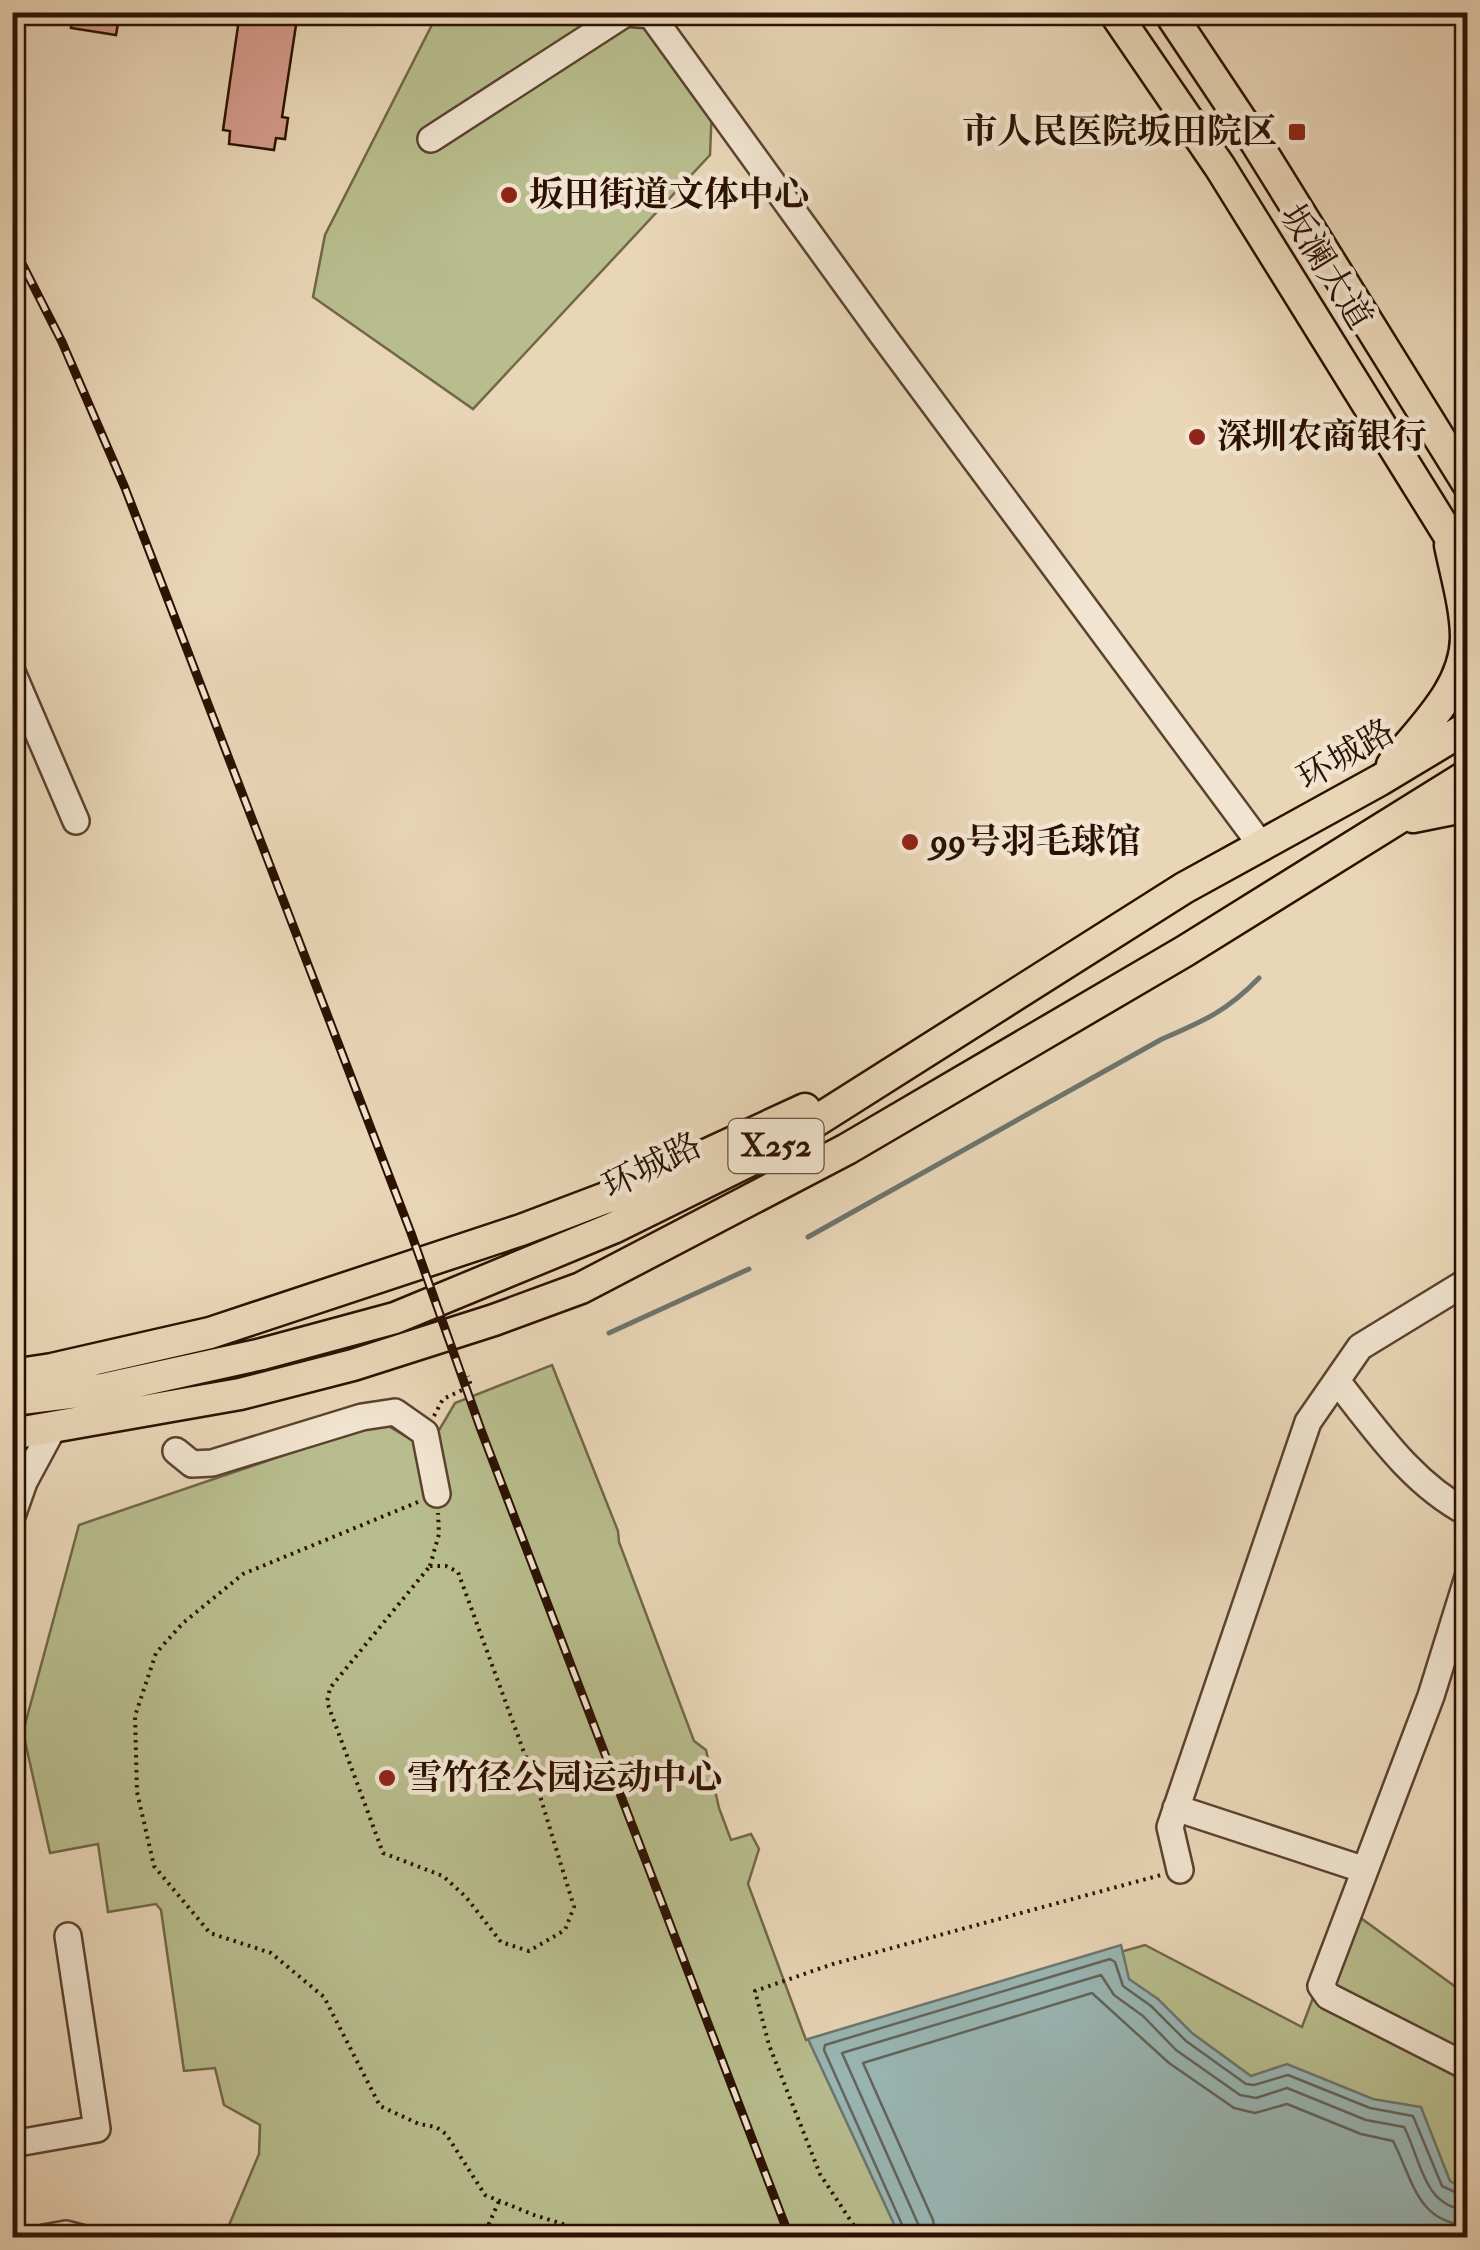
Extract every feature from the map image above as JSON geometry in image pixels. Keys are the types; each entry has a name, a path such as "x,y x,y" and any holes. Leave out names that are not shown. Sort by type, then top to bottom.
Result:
{"main road":[{"name":"坂澜大道","path":"1114,12 1220,167 1468,566"},
{"name":"坂澜大道","path":"1169,12 1257,144 1468,484"},
{"path":"1380,780 1446,698 1460,669 1465,622 1449,537"},
{"name":"环城路","path":"12,1400 103,1389 262,1354 395,1318 612,1228 767,1152 1184,888 1468,727"},
{"name":"X252","path":"12,1434 240,1394 353,1365 581,1288 864,1139 1185,952 1468,775"},
{"path":"1391,822 1468,806"},
{"path":"12,1375 52,1370 210,1333 521,1230 645,1183 942,1042"}],"street":[{"path":"431,140 626,13 650,14 1261,845"},
{"path":"12,672 76,822"},
{"path":"1180,1870 1170,1827 1308,1422 1360,1348 1468,1281"},
{"path":"1337,1381 1410,1470 1445,1501 1468,1513"},
{"path":"176,1451 192,1464 212,1462 362,1417 395,1412 425,1433 436,1494"},
{"path":"12,1516 24,1482 52,1430"},
{"path":"1468,1577 1431,1696 1321,1986 1328,1996 1468,2066"},
{"path":"1176,1808 1365,1870"},
{"path":"12,2144 98,2129 68,1936"},
{"path":"44,2238 66,2234 81,2238"}],"path":[{"path":"443,1400 472,1386 468,1376"},
{"path":"430,1566 446,1566 458,1572 540,1796 574,1907 565,1930 529,1951 501,1942 466,1897 443,1876 383,1854 327,1702 330,1688 430,1566 440,1534 436,1494 242,1574 183,1622 156,1653 135,1716 136,1792 154,1866 210,1933 271,1953 324,1997 380,2106 419,2124 436,2126 446,2134 485,2195 608,2238"},
{"path":"862,2238 820,2174 769,2045 755,1991 832,1964 1180,1870"},
{"path":"486,2238 499,2201"}],"green space":[{"name":"坂田街道文体中心","path":"438,13 651,13 713,82 710,155 473,409 313,297 325,235"},
{"path":"552,1365 618,1531 694,1741 706,1750 731,1840 751,1834 759,1849 748,1884 806,2040 1145,1945 1302,2027 1347,1908 1464,1993 1467,1991 1467,2237 224,2237 259,2154 260,2125 224,2105 215,2068 184,2071 161,1910 156,1904 108,1912 98,1844 50,1853 23,1732 79,1525 381,1422 428,1449 455,1403"}],"water":[{"path":"1121,1945 1129,1979 1158,1999 1192,2033 1251,2076 1287,2064 1373,2099 1421,2107 1450,2181 1467,2190 1467,2237 900,2237 808,2039"}],"building":[{"path":"73,12 120,12 116,35 71,28"},
{"path":"240,12 298,12 282,117 288,118 285,139 276,138 274,150 229,144 230,131 223,130"}],"waterway":[{"path":"808,1237 1162,1039 1214,1014 1259,978"},
{"path":"609,1333 749,1269"}],"railway":[{"path":"12,244 62,342 125,488 790,2238"}],"place":[{"name":"市人民医院坂田院区","path":"1297,132"},
{"name":"坂田街道文体中心","path":"509,195"},
{"name":"深圳农商银行","path":"1197,437"},
{"name":"99号羽毛球馆","path":"910,842"},
{"name":"雪竹径公园运动中心","path":"387,1778"}]}
